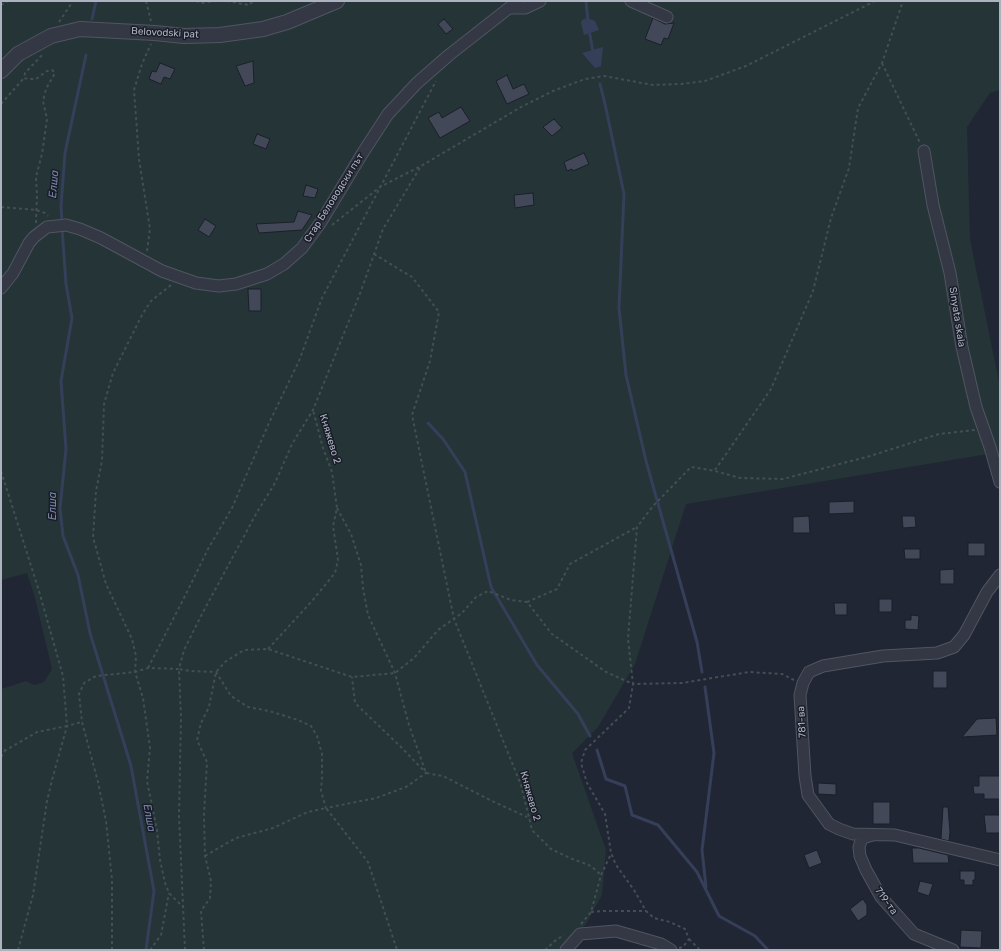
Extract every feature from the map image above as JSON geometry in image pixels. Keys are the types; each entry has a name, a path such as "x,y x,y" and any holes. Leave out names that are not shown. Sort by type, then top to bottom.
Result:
{"street":[{"name":"Belovodski pat","path":"1,71 18,54 51,36 80,29 184,36 213,35 263,29 287,22 337,1"},
{"name":"Стар Беловодски път","path":"61,225 80,229 101,238 162,271 196,283 219,286 236,284 267,274 284,264 302,248 321,222 388,114 417,83 449,55 518,1"},
{"path":"509,8 525,8 540,1"},
{"path":"631,1 667,17"},
{"name":"Sinyata skala","path":"924,151 933,205 950,273 962,347 976,407 1000,482"},
{"path":"1,288 13,273 29,243 34,237 47,228 61,225"},
{"path":"803,683 808,672 823,666 883,656 937,653 954,647 964,635 987,592 1000,575"},
{"name":"781-ва","path":"803,683 800,695 805,776 808,795 829,824 839,830 853,834 895,835 1000,860"},
{"name":"719-та","path":"876,834 862,838 859,847 860,856 866,870 881,897 914,934 953,950"},
{"path":"566,950 579,931 616,931 674,949"}],"path":[{"path":"1,5 8,1"},
{"path":"1,104 24,78 25,73 43,55 51,36 72,1"},
{"path":"146,1 155,33 142,64 134,90 139,159 150,229 146,262"},
{"path":"196,1 201,3 215,1"},
{"path":"227,1 249,5 253,1"},
{"path":"332,225 380,187 422,166 521,107 553,91 585,79 604,76 654,85 681,84 705,80 746,66 875,1"},
{"path":"715,470 771,389 813,291 831,218 849,168 858,108 882,62 903,1"},
{"path":"882,62 924,151"},
{"path":"24,78 36,79 47,71 52,70 55,73 46,89 43,101 47,119 42,154 36,177 37,196 34,237"},
{"path":"148,668 208,549 232,508 269,423 299,361 322,298 436,80"},
{"path":"185,950 179,816 181,718 179,668 184,650 256,514 276,483 292,444 313,410 362,291 383,229 422,166"},
{"path":"1,207 36,210 45,213 52,222 61,225"},
{"name":"Княжево 2","path":"374,254 412,277 439,312 430,361 412,415 454,619 520,785 532,830 551,849 592,866 601,875"},
{"path":"180,278 151,301 142,314 113,373 104,404 102,461 96,491 93,537 106,584 132,639 136,656 135,672 143,698 150,748 146,781 157,830 160,860 165,883 169,892 183,907"},
{"name":"Княжево 2","path":"313,410 323,448 332,472 337,508"},
{"path":"204,950 201,911 210,898 211,881 205,856 204,815 207,762 197,740 201,723 209,707 216,672 226,662 244,650 268,649 352,677 395,673 414,658 438,630 462,613 476,597 488,591 511,600 527,602 557,589 570,564 637,527 653,506 691,467 715,470 740,478 783,479 870,456 940,434 984,430"},
{"path":"1,471 39,591 63,676 67,726 46,801 33,895 18,950"},
{"path":"268,649 312,601 335,573 338,560 333,526 337,508"},
{"path":"337,508 351,534 362,565 363,588 368,616 395,673 409,724 426,773"},
{"path":"637,527 628,639 633,684 629,708 585,750 581,763 587,783 604,814 611,853 616,864 646,911 654,918 670,922 685,929 689,939 700,950"},
{"path":"527,602 552,634 606,672 633,684 682,683 749,672 782,674 803,683"},
{"path":"112,950 112,880 106,820 98,782 82,722 79,694 84,683 96,676 135,672 148,668 179,668 190,671 216,672"},
{"path":"216,672 231,696 248,707 269,711 298,720 311,726 317,736 322,754 321,791 326,808 368,862 397,950"},
{"path":"352,677 355,703 426,773 443,776 485,798 528,817"},
{"path":"1,751 6,750 37,732 82,722"},
{"path":"1,757 6,750"},
{"path":"205,856 236,838 273,828 308,812 376,798 406,787 426,773"},
{"path":"579,931 591,912 601,875 611,853"},
{"path":"150,950 161,935 169,892"},
{"path":"591,912 646,911"},
{"path":"546,950 556,940 567,934"},
{"path":"674,949 683,947 689,939"}],"shaded area":[{"path":"1,1 1000,1 1000,90 990,93 967,127 970,239 1000,387 1000,452 686,504 635,664 598,727 572,753 606,850 602,895 586,924 561,950 1,950 1,689 26,681 34,685 44,682 52,669 35,598 27,573 1,580"}],"water":[{"path":"587,18 595,21 599,30 584,35 581,23 582,20"},
{"path":"603,47 601,66 595,68 582,53"}],"building":[{"path":"653,18 665,24 674,23 668,39 664,38 661,45 645,39"},
{"path":"444,19 453,29 446,34 438,24"},
{"path":"253,61 254,83 245,86 236,66"},
{"path":"160,63 175,69 170,79 164,77 161,84 149,79 152,71 156,72"},
{"path":"507,75 513,89 524,84 529,94 507,104 496,81"},
{"path":"461,107 470,121 440,138 428,118 439,112 442,118"},
{"path":"554,119 562,128 552,136 543,127"},
{"path":"257,134 270,139 266,149 253,144"},
{"path":"584,153 589,164 573,171 572,169 567,171 564,162"},
{"path":"306,185 318,189 315,198 303,196"},
{"path":"533,193 534,205 515,208 514,195"},
{"path":"298,211 312,215 302,230 259,233 256,224 294,222"},
{"path":"205,219 216,226 209,237 198,230"},
{"path":"248,289 261,289 261,311 249,311"},
{"path":"854,501 854,513 829,514 829,502"},
{"path":"809,516 810,533 793,533 793,517"},
{"path":"902,516 915,516 916,527 903,528"},
{"path":"968,543 985,543 985,556 968,556"},
{"path":"904,549 920,549 920,559 905,559"},
{"path":"954,569 954,584 940,584 940,570"},
{"path":"879,599 892,599 892,612 879,612"},
{"path":"834,603 847,603 847,615 835,615"},
{"path":"911,615 919,616 918,630 905,629 905,620 911,620"},
{"path":"933,671 947,671 947,688 933,688"},
{"path":"996,718 997,735 962,737 977,719"},
{"path":"979,776 1000,776 1000,799 984,799 984,794 974,794 973,786 979,786"},
{"path":"818,783 836,784 836,795 818,794"},
{"path":"873,802 890,802 890,824 873,824"},
{"path":"943,807 948,807 950,832 949,841 941,839"},
{"path":"984,815 1000,815 1000,833 986,833"},
{"path":"912,848 919,848 948,855 949,863 913,863"},
{"path":"817,850 822,863 809,868 804,855"},
{"path":"960,871 975,871 975,880 973,880 973,885 964,885 964,880 960,880"},
{"path":"920,881 933,884 929,896 917,892"},
{"path":"863,899 867,905 867,915 858,921 850,909"},
{"path":"961,930 982,931 981,948 960,947"}],"waterway":[{"name":"Елша","path":"92,19 96,1"},
{"path":"586,1 588,21"},
{"path":"589,29 593,53"},
{"name":"Елша","path":"62,222 61,206 65,153 86,55"},
{"path":"600,84 624,194 619,308 626,375 646,461 697,642 702,672"},
{"name":"Елша","path":"62,228 66,284 72,318 61,381 66,449 60,508 63,536 78,575 90,633 131,766 154,891 146,950"},
{"path":"428,423 443,439 465,472 491,587 537,665 578,714 590,736"},
{"path":"705,687 714,753 702,850 706,887"},
{"path":"597,750 606,779 625,786 632,815 658,825 697,872 719,916 755,936 768,950"}]}
